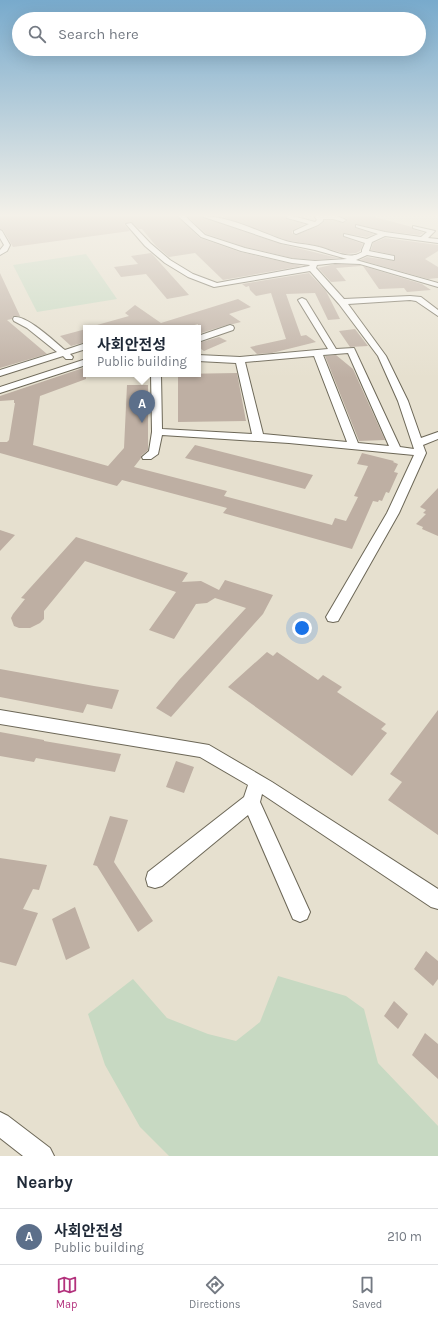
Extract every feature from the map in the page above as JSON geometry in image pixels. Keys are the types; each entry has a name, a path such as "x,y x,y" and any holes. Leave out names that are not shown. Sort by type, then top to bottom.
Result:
{"street":[{"path":"180,270 202,282 217,285 294,270"},
{"path":"317,270 382,356 403,401 420,448"},
{"path":"387,270 438,285"},
{"path":"411,277 423,275"},
{"path":"342,302 410,298 418,299 438,314"},
{"path":"302,300 334,351"},
{"path":"17,319 30,326 64,353 82,363"},
{"path":"201,338 230,328"},
{"path":"0,374 83,347"},
{"path":"201,358 240,360 351,350 396,450"},
{"path":"317,352 353,444"},
{"path":"240,360 258,437"},
{"path":"0,390 82,363"},
{"path":"147,456 154,452 156,432 156,377"},
{"path":"156,432 217,434 353,444 396,450 420,448"},
{"path":"333,617 392,513 420,448 438,435"},
{"path":"0,717 203,750 257,782 438,900"},
{"path":"155,879 251,802 257,782"},
{"path":"251,802 300,912"},
{"path":"0,1124 42,1156"}],"green space":[{"path":"16,270 97,270 117,299 37,312"},
{"path":"278,976 346,996 364,1009 378,1063 438,1126 438,1156 169,1156 140,1127 105,1065 88,1014 133,979 167,1018 208,1034 236,1041 260,1022"}],"building":[{"path":"116,270 166,270 189,295 167,299 146,274 121,277"},
{"path":"213,270 280,270 223,280"},
{"path":"320,270 337,270 346,281 331,282"},
{"path":"366,270 376,270 422,284 431,290 407,292 404,288 379,289"},
{"path":"396,270 438,270 438,278 428,279"},
{"path":"0,273 20,316 13,316 12,319 7,320 47,354 0,368"},
{"path":"309,273 326,291 340,319 328,320 315,293 286,294 301,336 306,335 316,342 272,353 257,354 250,347 286,339 271,293 256,296 250,290 249,286 246,287 242,284"},
{"path":"238,299 251,307 229,314 241,322 201,333 201,325 198,324 97,325 129,316 125,313 135,305 161,323"},
{"path":"355,329 368,346 350,347 339,331"},
{"path":"83,330 83,343 71,346 60,336"},
{"path":"219,337 227,341 204,351 201,349 201,342"},
{"path":"336,355 353,369 385,440 359,441 325,356"},
{"path":"83,368 83,377 86,377 86,379 40,396 33,445 108,466 124,448 127,385 148,385 148,450 141,456 134,467 227,491 224,496 332,525 335,518 346,521 358,497 354,496 368,466 357,464 362,453 394,461 393,462 398,464 394,472 398,473 389,493 386,492 382,501 373,501 352,549 223,513 227,508 122,480 117,486 0,453 0,442 7,442 9,440 15,403 14,400 0,401 0,396"},
{"path":"237,373 246,421 178,422 178,377 201,377 201,374"},
{"path":"195,445 313,475 305,489 185,458"},
{"path":"438,488 438,536 422,529 423,527 416,524 426,514 423,513 426,510 420,507"},
{"path":"0,530 15,535 0,551"},
{"path":"76,537 188,573 182,582 201,581 219,590 225,580 273,595 263,614 171,717 156,708 179,680 246,608 215,598 207,603 196,604 174,639 149,630 176,592 85,561 44,611 44,619 40,623 30,628 19,628 14,626 11,618 25,599 21,598"},
{"path":"267,652 273,656 277,652 318,680 323,675 342,687 337,692 386,724 381,729 387,733 352,776 228,687"},
{"path":"0,669 119,690 112,709 87,704 83,713 0,697"},
{"path":"438,710 438,835 388,800 402,782 390,774"},
{"path":"0,732 121,754 115,772 36,758 34,762 0,756"},
{"path":"176,761 194,767 184,793 166,787"},
{"path":"110,816 128,820 114,862 153,921 138,932 97,866 93,865"},
{"path":"0,858 47,865 39,890 33,889 23,909 38,913 16,966 0,962"},
{"path":"75,907 90,948 66,960 52,919"},
{"path":"426,951 438,961 438,979 433,986 414,969"},
{"path":"394,1001 408,1014 398,1029 384,1016"},
{"path":"425,1033 438,1044 438,1079 412,1055"}],"place":[{"name":"사회안전성","path":"142,423"}]}
